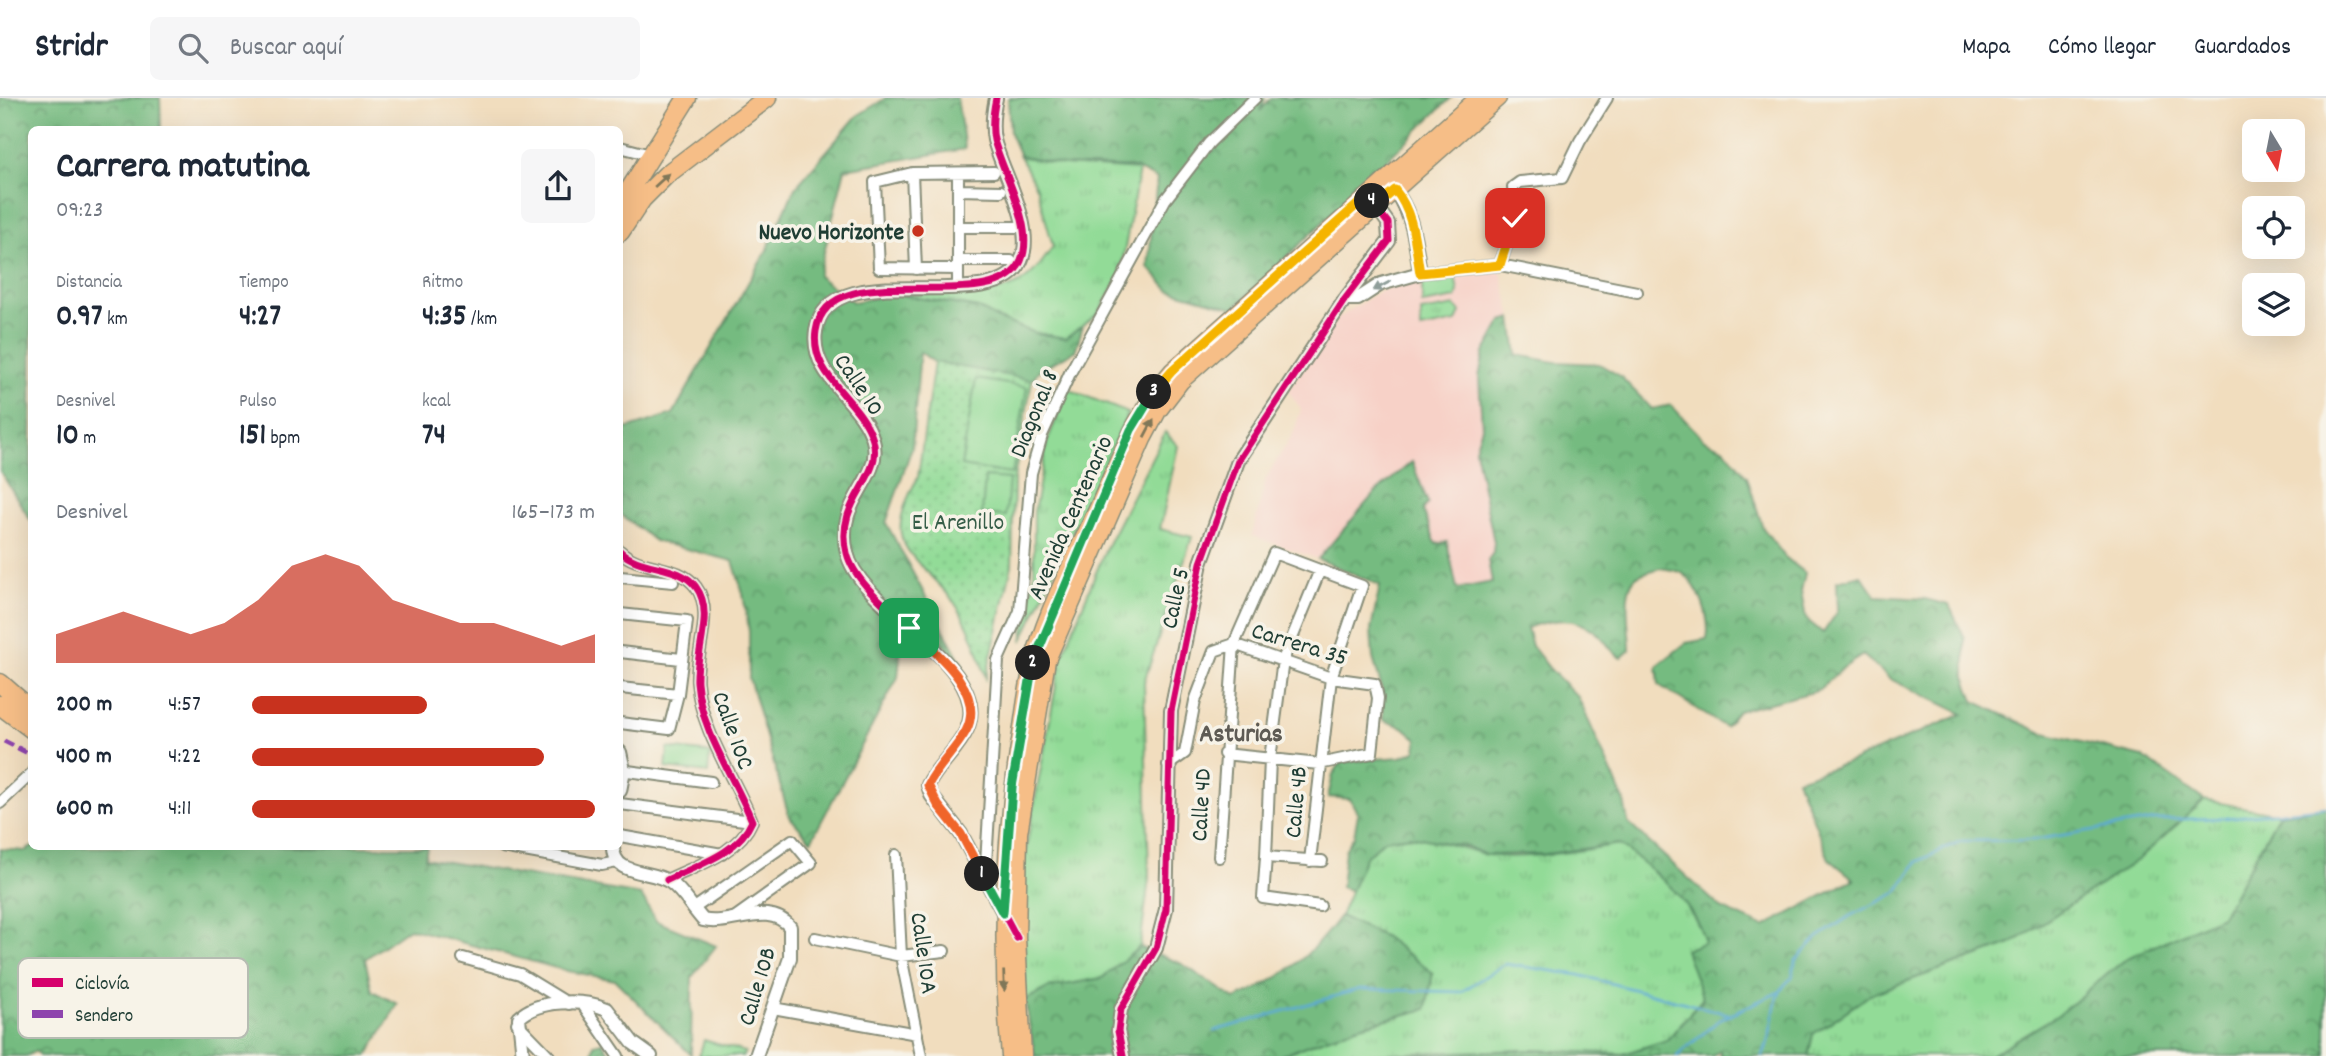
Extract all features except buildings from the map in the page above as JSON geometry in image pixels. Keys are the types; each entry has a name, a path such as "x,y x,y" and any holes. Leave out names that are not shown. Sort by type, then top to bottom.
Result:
{"highway":[{"path":"623,200 687,98"},
{"path":"672,122 692,98"},
{"path":"731,126 757,98"},
{"path":"623,228 651,190 767,98"},
{"path":"0,683 28,708"},
{"path":"0,705 28,726"}],"main road":[{"name":"Avenida Centenario","path":"1450,131 1478,98"},
{"name":"Avenida Centenario","path":"1023,1056 1017,938 1022,807 1050,650 1143,439 1158,411 1181,381 1390,184 1450,131 1498,98"},
{"name":"Avenida Centenario","path":"1010,1056 1003,913 1012,787 1033,660 1131,430 1159,386 1172,371 1372,201"}],"street":[{"name":"Calle 10","path":"996,98 992,119 994,139 1016,203 1026,246 1021,263 1002,280 958,287 884,289 839,299 821,316 816,328 815,349 826,373 867,427 873,441 875,457 871,472 855,495 845,519 844,539 848,558 867,588 947,664 966,691 970,710 967,729 934,771 928,785 938,805 961,834 1017,938"},
{"name":"Diagonal 8","path":"985,881 998,660 1020,611 1031,473 1042,435 1070,373 1165,200 1209,143 1255,98"},
{"path":"1500,265 1515,218 1513,187 1520,181 1563,178 1580,141 1608,98"},
{"path":"623,148 651,155"},
{"path":"994,172 912,173 875,182 879,268 916,269 1011,261"},
{"path":"912,173 916,269"},
{"path":"958,173 958,287"},
{"path":"1390,184 1409,215 1420,273"},
{"path":"958,190 1001,191"},
{"name":"Calle 5","path":"1123,1056 1118,1031 1121,1009 1156,948 1166,909 1168,765 1174,692 1201,562 1238,461 1345,299 1389,241 1388,223 1372,201"},
{"path":"958,227 1021,227"},
{"path":"1345,299 1358,299 1381,284 1420,273 1500,265 1637,292"},
{"name":"Calle 10C","path":"623,553 650,567 679,574 697,588 702,602 703,631 697,660 697,684 713,740 752,821"},
{"name":"Calle 4D","path":"1219,858 1224,754 1234,644 1274,553 1320,570"},
{"path":"1320,570 1283,660 1270,759 1263,898 1320,906"},
{"name":"Calle 4B","path":"1266,855 1316,861 1319,764 1331,678 1362,586 1320,570"},
{"path":"623,577 673,582"},
{"path":"623,614 687,621 678,694 668,729 623,723"},
{"name":"Carrera 35","path":"1168,765 1185,753 1195,701 1213,651 1234,644 1331,678 1376,684 1378,698 1372,753 1319,764"},
{"path":"623,652 681,659"},
{"path":"623,688 678,694"},
{"path":"1224,754 1319,764"},
{"path":"623,770 711,782"},
{"path":"0,803 28,778"},
{"path":"623,804 752,821 747,833 722,854 667,880"},
{"path":"623,837 722,854"},
{"path":"519,850 602,865 615,856 630,870 667,880 693,909 703,920 731,919 811,863 792,840 693,909"},
{"name":"Calle 10A","path":"895,855 901,956 921,1056"},
{"name":"Calle 10B","path":"731,919 777,916 790,927 790,958 756,1056"},
{"path":"815,938 901,956 944,951"},
{"path":"463,958 520,974 576,1004 618,1056"},
{"path":"517,1023 531,1009 576,1004 607,1009 634,1044 651,1056"},
{"path":"773,1007 917,1034"},
{"path":"517,1023 523,1054 536,1048 547,1054"},
{"path":"517,1023 547,1054"}],"shaded area":[{"path":"1501,271 1512,318 1502,321 1479,392 1482,427 1475,449 1494,542 1493,553 1488,560 1492,582 1457,590 1447,542 1436,544 1423,509 1343,531 1318,559 1252,536 1266,478 1294,432 1301,409 1288,391 1337,319 1377,293 1408,280"}],"green space":[{"path":"0,98 160,98 161,126 28,126 28,516 0,471"},
{"path":"886,98 957,98 965,149 845,169 818,276 853,302 895,294 978,308 1035,333 1065,338 1083,326 1075,351 1039,370 1032,380 934,362 920,352 912,447 886,523 962,664 905,605 898,677 811,841 789,816 749,678 749,631 743,594 733,561 655,541 623,516 623,430 673,414 767,250 795,188 857,116"},
{"path":"1008,98 1265,98 1260,111 1271,98 1451,98 1234,308 1169,290 1148,267 1157,179 1135,168 1064,165 1020,156 1010,133"},
{"path":"1020,156 1064,165 1139,170 1120,276 1098,314 1065,338 1035,333 978,308 895,294 996,291 1021,282 1035,270 1053,246 1037,189"},
{"path":"1455,275 1458,292 1456,298 1422,304 1422,278"},
{"path":"1455,306 1460,312 1456,322 1421,329 1421,312"},
{"path":"1512,318 1517,355 1555,362 1599,364 1620,376 1652,409 1671,405 1704,440 1725,449 1747,477 1763,528 1785,557 1805,573 1801,591 1806,619 1823,633 1838,611 1837,581 1861,575 1876,596 1925,599 1949,605 1965,639 1965,677 1974,701 2040,732 2143,757 2204,800 2139,859 2011,944 1871,994 1813,1034 1808,1056 1720,1056 1720,1051 1712,1056 1374,1056 1531,1050 1623,1054 1667,1040 1703,999 1685,950 1705,942 1699,926 1671,887 1619,844 1546,854 1485,855 1468,847 1410,836 1384,840 1365,857 1351,891 1341,887 1345,850 1354,836 1358,814 1350,799 1328,797 1333,775 1341,762 1401,757 1416,751 1417,739 1403,727 1383,720 1382,689 1373,658 1371,630 1380,585 1318,559 1374,494 1412,462 1428,503 1423,510 1436,544 1447,542 1457,589 1492,582 1488,560 1493,553 1494,542 1475,449 1482,427 1479,377 1484,353 1502,321","holes":["1660,568 1682,573 1694,586 1703,603 1708,631 1707,639 1686,643 1657,666 1659,685 1725,727 1738,711 1817,691 1863,655 1890,679 1963,714 1850,762 1797,779 1829,859 1854,879 1764,927 1721,908 1628,823 1624,801 1578,697 1532,646 1527,628 1545,622 1572,621 1597,633 1621,658 1630,650 1628,598 1633,580 1641,574"]},
{"name":"El Arenillo","path":"934,362 1032,380 1014,479 1012,565 986,678 973,638 960,611 909,551 901,534 903,512 918,477"},
{"path":"976,379 1027,387 1012,474 961,466"},
{"path":"1068,389 1128,413 1022,641 1034,574 1034,512 1047,442"},
{"path":"1165,432 1178,446 1160,529 1192,537 1144,682 1149,879 1140,947 1102,978 1048,988 1025,1000 1023,865 1061,659 1106,548"},
{"path":"985,477 1009,479 1006,516 982,514"},
{"path":"668,748 710,753 708,773 666,768"},
{"path":"2204,800 2279,814 2222,916 2127,958 2058,1015 1989,1056 1808,1056 1813,1034 1871,994 2011,944 2139,859"},
{"path":"2326,807 2326,1056 1989,1056 2058,1015 2127,958 2222,916 2279,814"},
{"path":"1410,836 1484,854 1513,857 1619,844 1671,887 1700,926 1706,943 1686,950 1703,998 1667,1040 1623,1054 1531,1050 1279,1056 1356,1027 1426,1009 1385,937 1340,916 1365,857 1384,840"},
{"path":"0,849 426,850 425,858 641,895 656,921 716,946 692,977 691,1055 615,980 567,971 409,928 365,959 372,991 398,1004 367,1056 39,1056 36,1051 26,1056 0,1056"},
{"path":"1340,916 1385,937 1433,973 1426,1009 1356,1027 1279,1056 1035,1056 1025,1000 1048,988 1102,978 1140,947 1182,964 1235,999 1267,984 1294,966"},
{"path":"704,1040 745,1052 743,1056 699,1056"},
{"path":"602,1042 612,1056 592,1055 594,1044"}],"waterway":[{"path":"1762,1056 1779,994 1792,978 1796,960 1817,938 1850,916 1896,893 1917,862 1961,841 2033,840 2155,820 2225,818 2326,807"},
{"path":"1214,1031 1360,989 1461,992 1505,964 1579,975 1728,1014"},
{"path":"1677,1056 1720,1019 1779,992"}],"marked path":[{"path":"4,741 28,753"}],"cycle path":[{"path":"996,98 993,134 1021,217 1025,248 1021,261 1005,278 980,286 879,289 849,294 827,307 816,331 816,347 820,362 867,426 873,440 875,454 872,467 847,518 847,553 857,574 875,596 944,661 961,683 970,706 967,729 928,785 931,795 961,834 1017,938"},
{"path":"1123,1056 1118,1031 1121,1009 1156,948 1166,909 1171,711 1201,563 1238,461 1345,299 1389,241 1388,223 1367,196"},
{"path":"623,553 638,562 670,570 689,579 701,597 704,620 697,671 700,700 711,736 752,821 746,832 727,850 667,880"}],"place":[{"name":"Nuevo Horizonte","path":"918,231"}],"district":[{"name":"Asturias","path":"1241,732"}],"route":[{"path":"909,628 947,664 966,691 970,710 967,729 951,753 934,771 928,785 931,795 961,834 1003,913 1006,836 1012,787 1036,649 1131,430 1159,386 1172,371 1367,196 1377,205 1395,190 1403,200 1414,233 1420,273 1472,270 1500,265 1515,218"}]}
